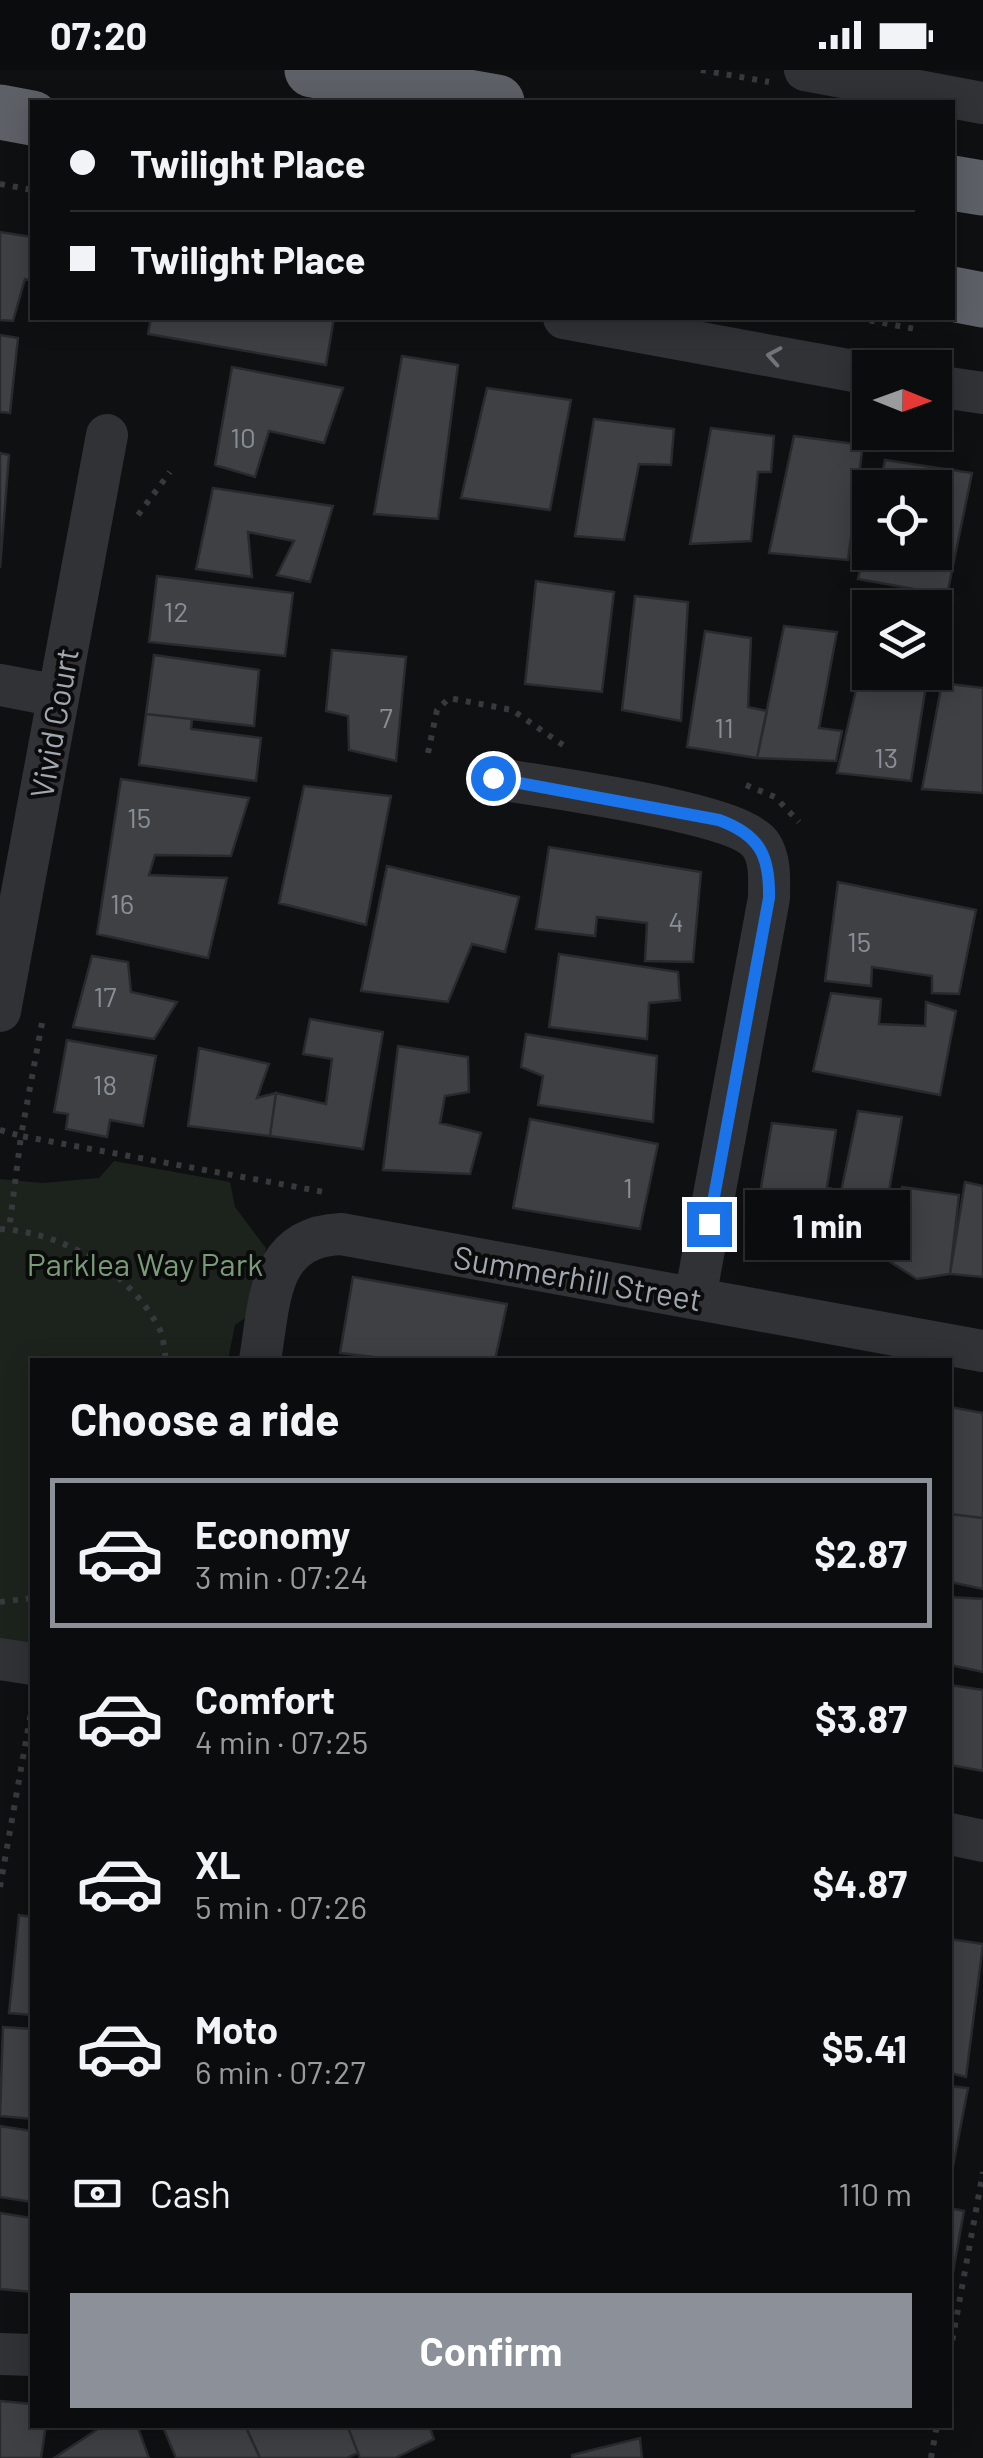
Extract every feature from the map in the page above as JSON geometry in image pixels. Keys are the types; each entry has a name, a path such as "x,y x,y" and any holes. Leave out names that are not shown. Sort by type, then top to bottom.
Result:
{"highway":[{"path":"312,70 484,100"},
{"path":"0,112 30,118"},
{"path":"955,183 983,188"},
{"path":"955,295 983,300"}],"street":[{"path":"805,70 983,103"},
{"path":"575,320 852,371"},
{"path":"952,388 983,393"},
{"name":"Vivid Court","path":"0,1011 107,435"},
{"path":"0,685 58,696"},
{"path":"493,778 719,820 754,837 767,857 769,898 695,1298"},
{"name":"Summerhill Street","path":"260,1358 273,1288 284,1260 306,1239 323,1234 341,1234 983,1351"},
{"path":"0,1659 30,1664"},
{"path":"952,1834 983,1840"},
{"path":"0,2354 30,2355"}],"path":[{"path":"0,184 30,190"},
{"path":"428,752 437,710 442,702 457,698 512,710 571,750"},
{"path":"731,782 775,797 795,815 804,832"},
{"path":"0,1130 22,1136 4,1229 69,1246 108,1269 161,1332 166,1358"},
{"path":"0,1602 30,1598"},
{"path":"0,1887 30,1718"},
{"path":"952,2341 983,2172"},
{"path":"931,2458 936,2428"}],"green space":[{"name":"Parklea Way Park","path":"114,1161 230,1182 235,1207 266,1248 252,1313 235,1325 228,1358 30,1358 30,1647 0,1641 0,1179 42,1183 99,1178"}],"building":[{"path":"0,232 30,237 30,280 25,279 13,321 0,320"},
{"path":"151,320 334,320 326,365 148,334"},
{"path":"0,335 18,338 10,413 0,412"},
{"path":"402,356 458,365 438,519 374,514"},
{"path":"232,367 343,388 324,443 269,431 255,477 215,465"},
{"path":"487,388 571,400 550,510 461,498"},
{"path":"594,419 674,429 671,465 639,464 624,540 575,536"},
{"path":"711,428 774,436 771,472 758,472 751,541 690,544"},
{"path":"794,436 852,444 852,450 862,450 860,470 852,470 848,560 769,553"},
{"path":"0,453 9,455 0,568"},
{"path":"885,460 952,470 883,470"},
{"path":"952,470 972,473 948,590 919,590 858,579 860,570 952,570"},
{"path":"213,488 333,506 310,582 277,575 294,541 248,532 252,577 196,569"},
{"path":"157,576 293,593 285,656 149,642"},
{"path":"536,581 614,592 602,692 525,684"},
{"path":"635,596 688,602 681,721 622,710"},
{"path":"784,626 837,632 819,728 842,731 836,761 757,758"},
{"path":"705,631 751,638 748,707 767,711 757,758 687,747"},
{"path":"332,650 406,657 396,761 349,750 348,716 326,711"},
{"path":"154,655 259,670 254,726 146,714"},
{"path":"952,684 983,688 983,793 922,789 941,690 952,690"},
{"path":"856,690 925,690 911,781 837,773"},
{"path":"146,714 192,719 191,729 261,738 256,781 139,765"},
{"path":"121,779 249,798 231,856 155,855 149,875 227,878 208,958 97,934"},
{"path":"304,786 391,796 366,925 279,903"},
{"path":"549,847 701,872 693,962 645,961 647,923 597,917 595,936 536,929"},
{"path":"387,866 519,897 505,952 472,944 448,1002 361,991"},
{"path":"838,882 976,910 959,994 932,993 932,976 872,967 871,986 825,981"},
{"path":"559,954 678,972 680,1000 649,1003 647,1039 549,1027"},
{"path":"92,956 128,962 131,992 177,1002 154,1039 73,1027"},
{"path":"831,993 881,999 879,1024 925,1026 926,1002 956,1011 940,1095 813,1071"},
{"path":"310,1019 383,1032 363,1149 270,1136 276,1093 326,1104 332,1059 303,1054"},
{"path":"526,1034 657,1056 653,1122 538,1105 543,1076 521,1067"},
{"path":"67,1040 156,1056 143,1126 110,1120 107,1137 66,1129 68,1114 54,1112"},
{"path":"398,1046 468,1057 469,1092 445,1096 440,1123 481,1133 470,1174 383,1170"},
{"path":"199,1048 269,1064 257,1098 276,1093 270,1136 188,1126"},
{"path":"858,1111 902,1117 878,1254 828,1253"},
{"path":"530,1119 658,1144 640,1229 513,1208"},
{"path":"772,1123 836,1130 827,1187 841,1192 833,1229 755,1222"},
{"path":"965,1182 983,1186 983,1277 950,1274"},
{"path":"902,1187 959,1195 950,1274 917,1279 878,1254"},
{"path":"353,1277 507,1304 495,1358 382,1358 340,1353"},
{"path":"952,1407 983,1413 983,1518 952,1514"},
{"path":"952,1514 983,1518 983,1589 952,1582"},
{"path":"952,1597 983,1599 983,1672 952,1665"},
{"path":"952,1685 983,1690 983,1771 952,1765"},
{"path":"19,1915 30,1917 30,2015 9,2013"},
{"path":"952,1939 983,1944 966,2077 952,2074"},
{"path":"3,2027 30,2029 30,2119 0,2116"},
{"path":"952,2086 968,2088 952,2172"},
{"path":"0,2126 30,2131 30,2202 0,2197"},
{"path":"952,2208 964,2211 952,2278"},
{"path":"0,2213 30,2218 30,2292 0,2289"},
{"path":"0,2401 30,2404 30,2428 46,2428 41,2458 0,2458"},
{"path":"99,2428 138,2428 149,2458 54,2458"},
{"path":"163,2428 246,2428 260,2458 176,2458"},
{"path":"246,2428 348,2428 358,2453 347,2458 260,2458"},
{"path":"348,2428 430,2428 434,2439 395,2458 360,2458"},
{"path":"640,2438 642,2458 572,2458 572,2455"}],"route":[{"path":"493,778 719,820 740,827 762,846 767,857 769,898 709,1224"}]}
